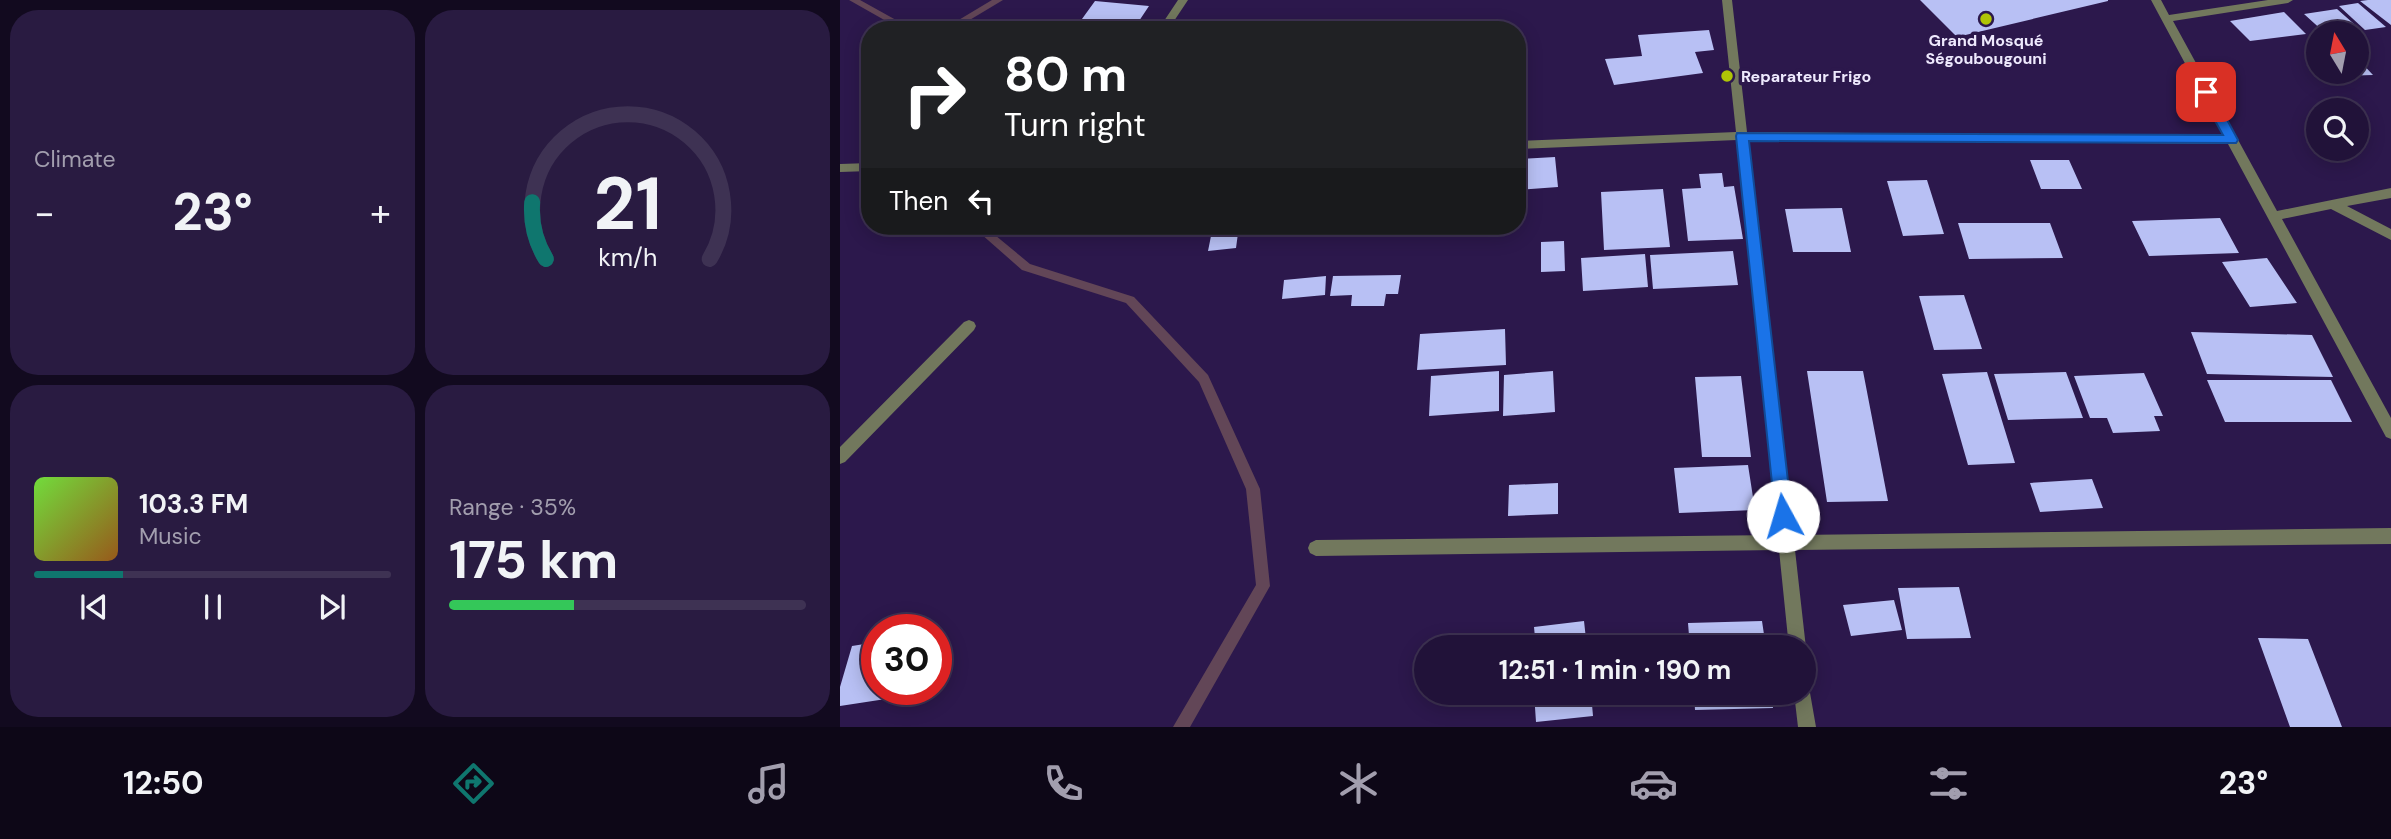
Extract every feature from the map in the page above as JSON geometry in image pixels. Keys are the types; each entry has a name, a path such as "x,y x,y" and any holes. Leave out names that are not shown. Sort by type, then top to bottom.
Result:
{"street":[{"path":"1169,21 1183,0"},
{"path":"1727,0 1797,635"},
{"path":"2155,0 2391,432"},
{"path":"2166,19 2288,0"},
{"path":"1526,145 1742,136 2232,140"},
{"path":"840,168 861,167"},
{"path":"2273,216 2391,193"},
{"path":"2332,204 2391,235"},
{"path":"840,457 969,326"},
{"path":"1316,548 2391,536"},
{"path":"1804,705 1807,727"}],"building":[{"name":"Grand Mosqué Ségoubougouni","path":"1920,0 2108,0 2108,1 1957,37"},
{"path":"2391,0 2391,25 2360,1"},
{"path":"1095,1 1149,6 1139,21 1081,21"},
{"path":"2358,3 2386,27 2370,29 2370,21 2355,21 2339,6"},
{"path":"2337,9 2351,21 2312,21 2304,14"},
{"path":"2284,12 2306,34 2250,41 2230,21"},
{"path":"1709,30 1714,50 1695,52 1703,73 1614,85 1605,59 1642,56 1638,35"},
{"path":"1555,157 1558,187 1526,189 1526,159"},
{"path":"2030,160 2069,160 2082,189 2041,189"},
{"path":"1722,173 1724,187 1734,186 1743,239 1688,241 1682,189 1701,188 1699,174"},
{"path":"1927,180 1944,234 1903,236 1887,181"},
{"path":"1663,189 1670,247 1604,250 1601,192"},
{"path":"1842,208 1851,252 1793,252 1785,209"},
{"path":"2220,218 2239,253 2149,256 2132,221"},
{"path":"1958,223 2050,223 2063,258 1969,259"},
{"path":"1211,235 1238,235 1236,248 1208,251"},
{"path":"1564,241 1565,271 1541,272 1541,242"},
{"path":"1733,251 1738,285 1653,289 1650,255"},
{"path":"1645,254 1648,287 1583,291 1581,258"},
{"path":"2267,258 2297,303 2250,307 2222,262"},
{"path":"1401,275 1398,294 1386,294 1384,306 1351,306 1352,295 1330,296 1333,276"},
{"path":"1326,276 1325,295 1282,299 1284,280"},
{"path":"1964,295 1982,349 1934,350 1919,296"},
{"path":"1505,329 1506,365 1417,370 1420,334"},
{"path":"2191,332 2312,335 2333,377 2207,374"},
{"path":"1499,371 1499,411 1429,416 1431,376"},
{"path":"1553,371 1555,412 1503,416 1504,375"},
{"path":"1807,371 1863,371 1888,501 1827,502"},
{"path":"1987,372 2015,463 1968,465 1942,374"},
{"path":"2066,372 2083,418 2008,420 1994,374"},
{"path":"2144,373 2163,416 2154,416 2160,431 2113,433 2107,418 2090,418 2074,376"},
{"path":"1741,376 1751,457 1702,457 1695,377"},
{"path":"2207,380 2331,380 2352,422 2225,422"},
{"path":"1748,465 1755,510 1679,513 1674,468"},
{"path":"2092,479 2103,508 2040,512 2030,483"},
{"path":"1558,483 1558,514 1508,516 1509,485"},
{"path":"1959,587 1971,638 1907,639 1898,588"},
{"path":"1894,600 1902,630 1851,636 1843,605"},
{"path":"1584,621 1586,635 1535,635 1534,627"},
{"path":"1762,621 1764,635 1689,635 1688,623"},
{"path":"2258,638 2308,639 2342,727 2290,727"},
{"path":"861,645 861,703 840,706 840,687 852,646"},
{"path":"1535,705 1592,705 1593,716 1536,722"},
{"path":"1695,705 1773,705 1773,708 1695,710"}],"waterway":[{"path":"853,0 893,21"},
{"path":"962,21 999,0"},
{"path":"988,235 1026,267 1130,300 1204,379 1253,489 1263,586 1181,727"}],"place":[{"name":"Grand Mosqué Ségoubougouni","path":"1986,19"},
{"name":"Reparateur Frigo","path":"1727,76"}],"route":[{"path":"1783,516 1742,136 2232,140 2206,92"}]}
